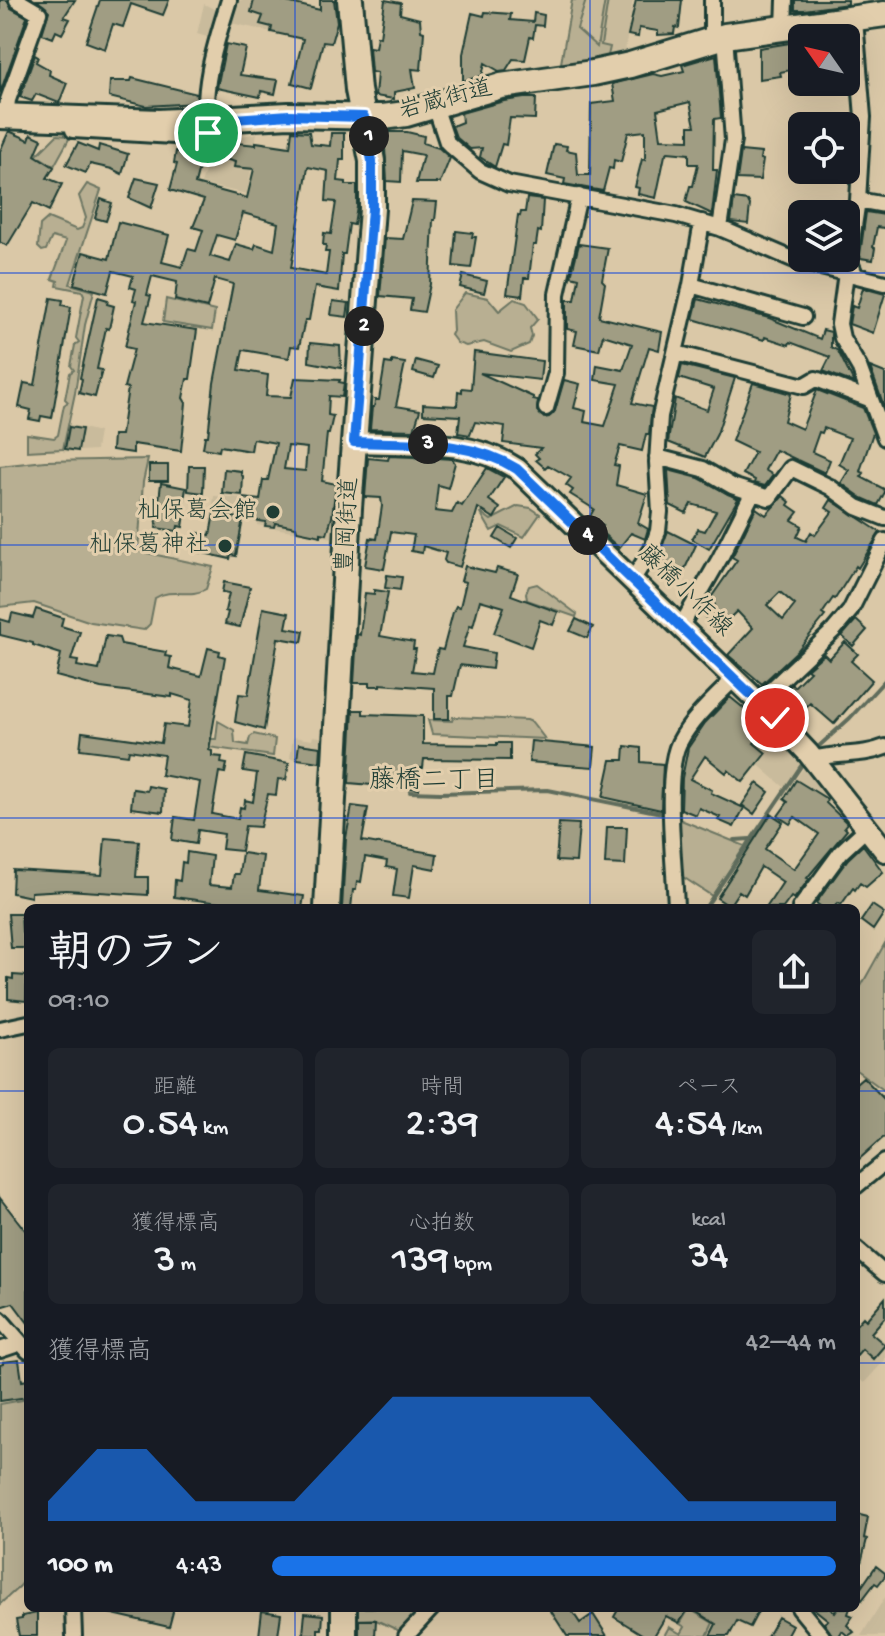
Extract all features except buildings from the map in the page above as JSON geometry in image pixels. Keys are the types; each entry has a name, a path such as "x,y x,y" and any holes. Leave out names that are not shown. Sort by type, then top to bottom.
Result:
{"main road":[{"name":"豊岡街道","path":"327,904 354,442 372,209 372,161 358,90 350,0"},
{"name":"岩蔵街道","path":"3,116 146,122 289,115 364,117 406,114 501,86 612,70 719,38 885,14"},
{"name":"藤橋小作線","path":"354,442 456,446 478,450 499,459 535,485 759,701 813,759 885,851"},
{"path":"344,1612 344,1636"}],"street":[{"path":"3,116 39,13 17,0"},
{"path":"206,121 207,86 229,0"},
{"path":"712,0 733,140 720,228"},
{"path":"784,28 785,0"},
{"path":"855,20 863,117 858,200"},
{"path":"435,106 447,142 480,171 509,184 702,222 797,261 885,283"},
{"path":"546,408 556,373 557,294 579,196"},
{"path":"860,200 885,205"},
{"path":"633,579 652,549 658,531 660,416 691,285 702,222"},
{"path":"851,274 839,324 842,338 859,367 885,438"},
{"path":"691,285 803,317"},
{"path":"676,353 804,386 816,379 869,399"},
{"path":"657,457 703,469 732,486 769,498 791,468 830,487 857,507 885,518"},
{"path":"681,626 752,494"},
{"path":"759,701 850,611 885,541"},
{"path":"676,904 671,825 672,772 676,750 698,716 735,678"},
{"path":"813,759 864,753 885,747"},
{"path":"803,904 841,852 867,828"},
{"path":"0,1029 24,1024"},
{"path":"860,1183 885,1162"},
{"path":"860,1252 885,1274"},
{"path":"0,1319 24,1347"},
{"path":"0,1350 24,1347"},
{"path":"73,1612 74,1636"},
{"path":"406,1636 428,1612"},
{"path":"802,1612 822,1636"}],"shaded area":[{"path":"233,0 285,0 294,3 285,35 226,22"},
{"path":"572,0 633,0 624,57 584,65"},
{"path":"572,0 586,0 577,29 597,47 605,0 608,0 601,45 610,47 607,60 560,69"},
{"path":"204,4 222,13 214,39 197,34"},
{"path":"257,133 247,194 201,184 214,142"},
{"path":"57,135 68,136 69,139 54,166 41,158 0,201 35,157"},
{"path":"87,184 101,190 70,284 94,291 63,449 27,451 27,434 54,438 58,435 64,405 68,402 65,399 70,373 74,370 71,366 75,345 79,342 76,338 84,295 82,291 57,286 58,281 52,279 66,241 52,237 46,250 42,251 38,247 40,225 48,218 77,230 82,228 86,218 79,196"},
{"path":"465,293 488,298 499,311 514,299 526,303 538,319 530,328 532,336 529,344 511,352 484,342 466,346 457,343 451,335 452,310"},
{"path":"166,299 215,311 212,330 163,322"},
{"path":"67,424 99,432 96,450 63,452"},
{"path":"148,459 143,482 138,551 213,567 206,589 194,593 168,593 155,598 150,624 144,630 91,622 34,603 0,607 0,466 45,461"},
{"path":"214,496 265,499 341,513 339,539 257,525 257,521 212,512"},
{"path":"518,506 531,508 540,514 524,537 501,526 491,531 480,512 491,520"},
{"path":"537,584 577,614 576,617 527,600 529,586"},
{"path":"732,685 802,762 784,787 702,716"},
{"path":"453,717 527,720 545,739 432,734 428,720 452,721"},
{"path":"218,721 234,730 235,743 248,745 254,734 275,739 273,756 208,747 209,739 216,739"},
{"path":"323,724 331,726 328,763 290,758 293,737 312,740 313,736 321,737"},
{"path":"805,766 834,799 825,808 797,810 781,799"},
{"path":"676,818 745,846 712,896 680,875"},
{"path":"885,943 885,1091 860,1073 860,988"},
{"path":"876,1335 885,1342 885,1360 864,1383 860,1380 860,1354"},
{"path":"24,1400 24,1580 0,1604 0,1404"},
{"path":"885,1597 885,1636 861,1636"},
{"path":"351,1612 423,1612 404,1633 374,1619 351,1620"},
{"path":"687,1612 694,1612 713,1623 707,1636 664,1636 669,1627 681,1634 685,1627 680,1624"}],"waterway":[{"path":"818,747 885,680"},
{"path":"708,904 801,766"},
{"path":"410,792 548,790 666,814"},
{"path":"735,840 750,839"}],"place":[{"name":"杣保葛会館","path":"273,512"},
{"name":"杣保葛神社","path":"225,546"}],"district":[{"name":"藤橋二丁目","path":"434,782"}],"route":[{"path":"208,133 206,121 289,115 364,117 372,161 372,209 354,442 456,446 478,450 517,469 775,718"}]}
